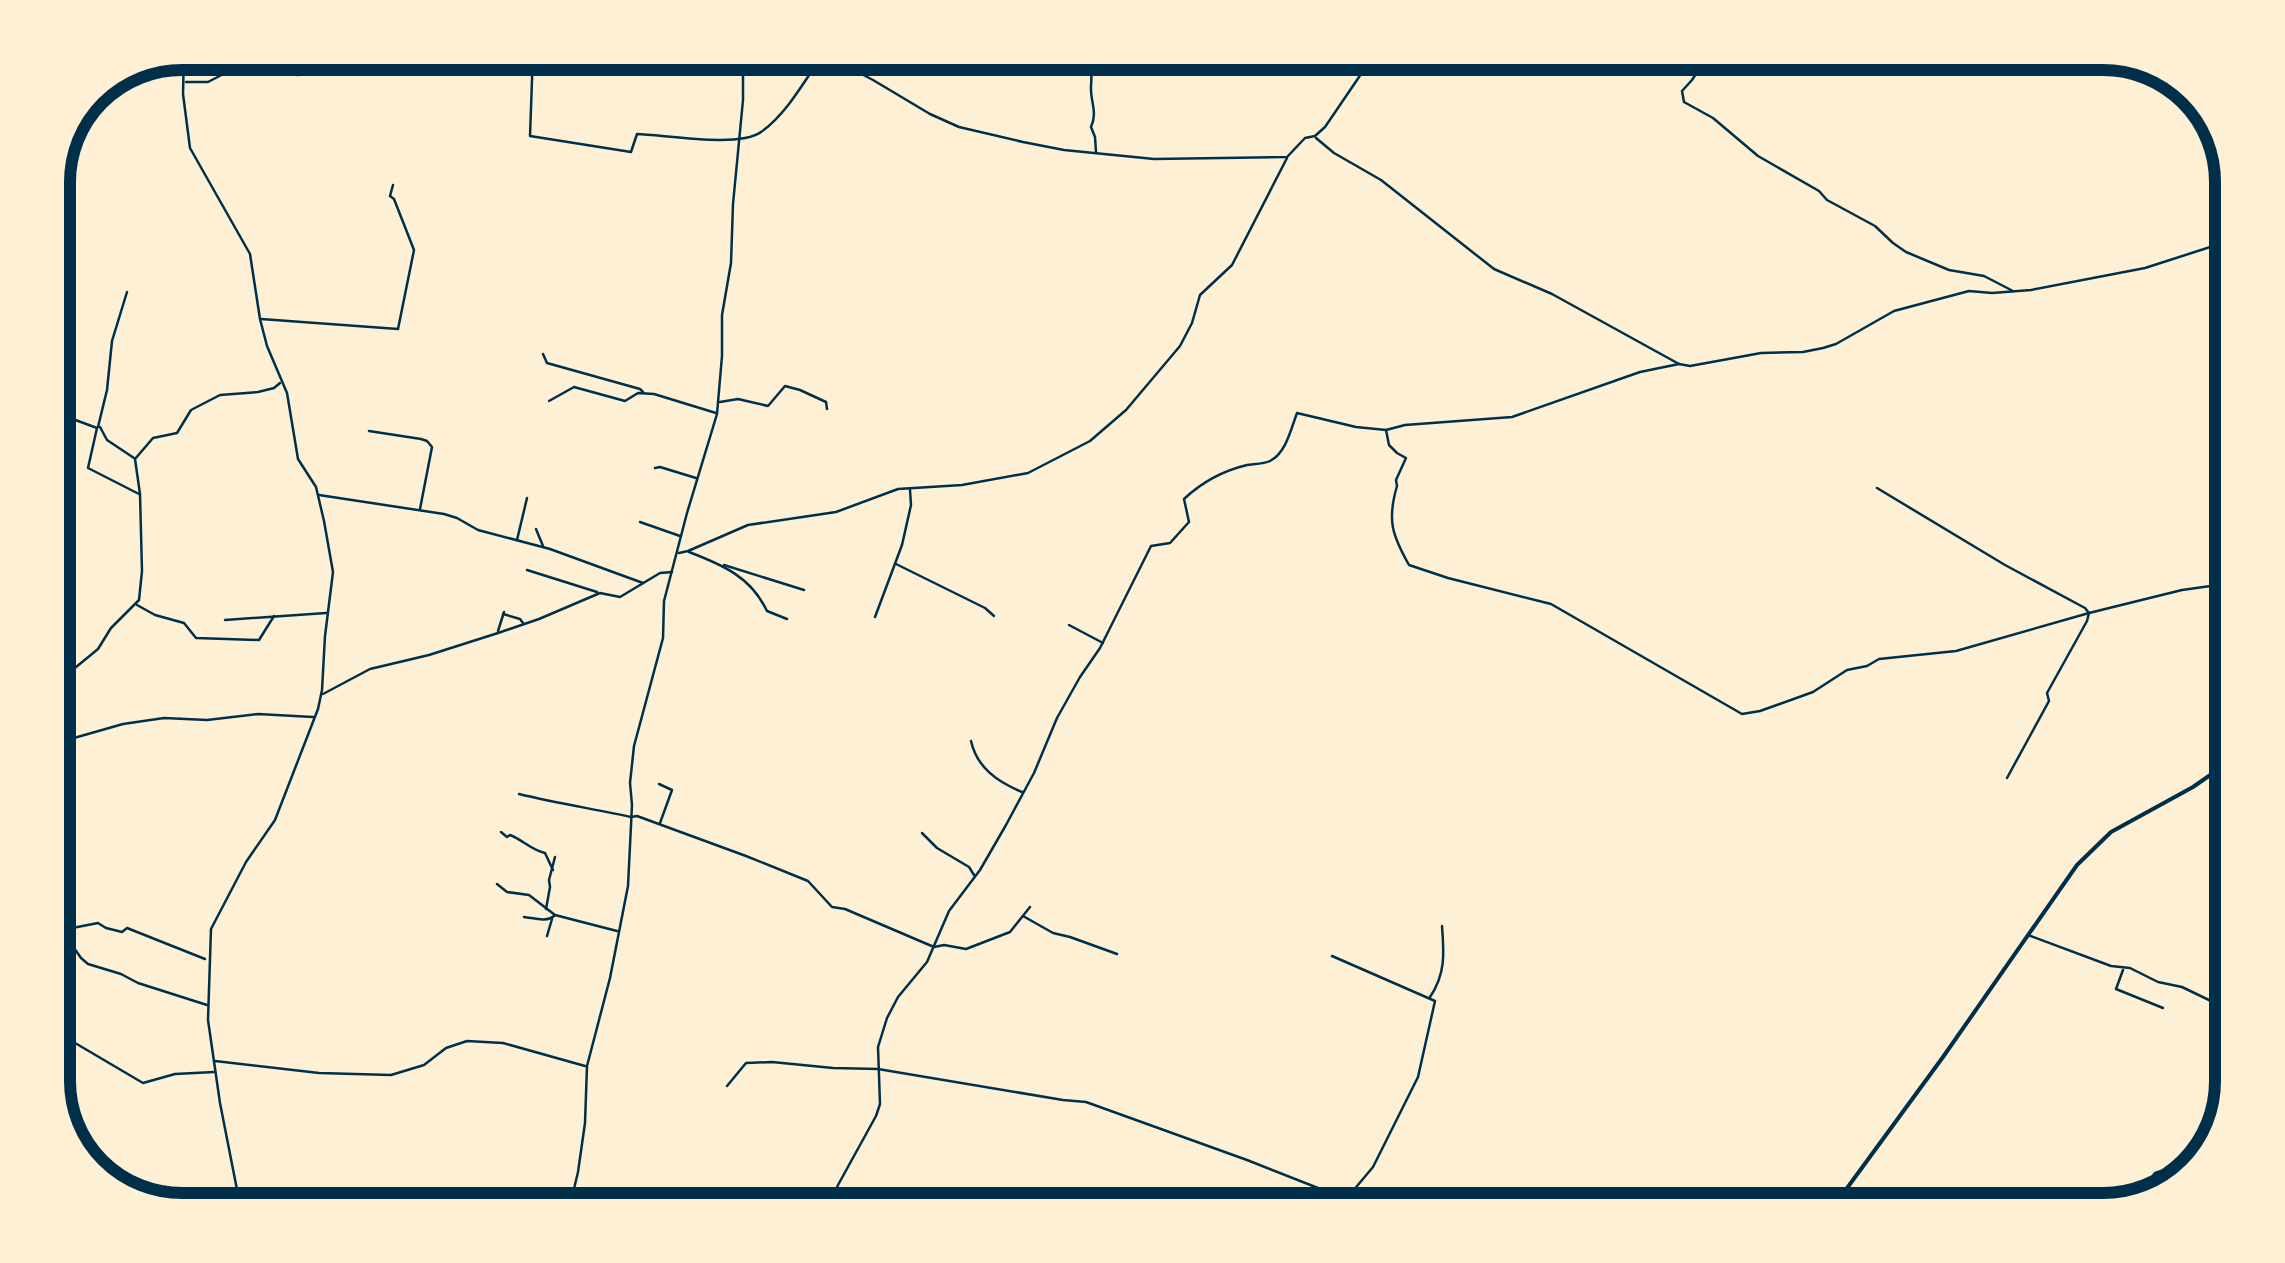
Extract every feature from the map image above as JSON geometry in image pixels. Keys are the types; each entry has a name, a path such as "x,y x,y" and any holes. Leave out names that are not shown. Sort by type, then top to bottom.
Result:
{"main road":[{"path":"1844,1193 2077,864 2111,832 2215,771"}],"street":[{"path":"184,70 190,148 250,254 267,346 287,393 298,459 316,487 333,572 322,695 315,717 275,820 246,862 211,928 208,1006 238,1193"},
{"path":"184,82 208,82 231,70"},
{"path":"253,70 298,75 310,70 327,71"},
{"path":"533,70 530,136 631,152 638,134 739,139 758,134 812,70"},
{"path":"573,1193 585,1122 586,1066 610,978 628,886 630,766 663,638 664,601 719,402 722,315 731,263 743,70"},
{"path":"854,70 958,128 1064,150 1194,160 1222,156 1287,157"},
{"path":"1093,70 1090,88 1096,154"},
{"path":"677,554 748,526 836,512 898,490 962,485 1028,473 1090,441 1126,410 1180,346 1200,295 1232,265 1287,157 1305,138 1315,136 1325,127 1364,70"},
{"path":"1699,70 1682,90 1684,102 1713,118 1758,156 1875,226 1906,252 1941,267 1984,276 2014,292"},
{"path":"1315,136 1334,153 1381,180 1494,269 1552,294 1679,364 1690,366 1761,353 1823,348 1894,312 1969,291 2014,292 2145,268 2215,245"},
{"path":"260,318 398,328 414,250 390,196 393,185"},
{"path":"127,292 112,341 107,390 88,468 140,494"},
{"path":"543,354 547,363 644,393"},
{"path":"835,1193 880,1104 878,1046 887,1018 898,997 927,962 949,912 975,877 1024,792 1056,718 1103,643 1151,546 1170,543 1189,522 1184,498 1216,474 1272,460 1286,443 1297,413 1386,430 1405,425 1512,417 1640,372 1679,364"},
{"path":"70,672 98,650 111,628 139,600 142,571 136,458 153,438 178,433 191,410 220,395 258,392 274,388 282,381"},
{"path":"719,402 738,398 768,406 785,386 826,402 828,409"},
{"path":"549,401 574,388 625,401 644,393 717,414"},
{"path":"70,418 98,428 107,440 136,458"},
{"path":"1386,430 1389,444 1406,458 1396,480 1390,522 1409,565 1551,604 1742,714 1813,692 1847,670 1879,659 1956,652 2089,613 2215,585"},
{"path":"369,432 426,441 432,447 420,510"},
{"path":"655,468 697,479"},
{"path":"875,617 902,545 911,505 910,488"},
{"path":"1877,488 2089,613 2048,693 2049,701 2007,778"},
{"path":"318,495 457,518 478,530 544,548 643,583"},
{"path":"517,540 527,498"},
{"path":"640,522 681,536"},
{"path":"536,529 544,548"},
{"path":"688,551 804,590"},
{"path":"723,564 750,585 767,611 787,619"},
{"path":"895,564 994,616"},
{"path":"527,570 620,597 660,573 672,572"},
{"path":"322,695 370,668 429,655 524,624 600,593"},
{"path":"136,604 184,623 196,638 259,640 274,616"},
{"path":"224,620 328,612"},
{"path":"498,632 503,613 524,624"},
{"path":"1070,626 1103,643"},
{"path":"70,739 123,724 164,718 207,720 258,714 315,717"},
{"path":"972,741 986,771 1024,792"},
{"path":"659,824 672,790 660,784"},
{"path":"519,794 637,816 659,824 808,882 832,907 845,908 934,947 970,948 1010,932 1030,907"},
{"path":"922,833 936,848 970,867 975,877"},
{"path":"510,835 544,853 552,870"},
{"path":"546,910 555,857"},
{"path":"497,884 507,892 529,895 553,917"},
{"path":"524,916 544,920 553,917 618,931"},
{"path":"1022,916 1053,934 1117,954"},
{"path":"546,936 553,917"},
{"path":"70,930 98,922 122,932 128,928 208,960"},
{"path":"1430,998 1446,956 1442,926"},
{"path":"2028,935 2215,1000"},
{"path":"70,942 88,964 208,1006"},
{"path":"1332,956 1436,1001 1418,1077 1372,1167 1351,1193"},
{"path":"2123,968 2116,989 2163,1008"},
{"path":"70,1040 143,1083 176,1074 216,1072"},
{"path":"214,1061 320,1073 391,1074 424,1065 446,1048 467,1041 503,1043 586,1066"},
{"path":"727,1086 740,1069 752,1062 878,1069 1086,1102 1331,1193"},
{"path":"2147,1184 2155,1173 2172,1169"}]}
